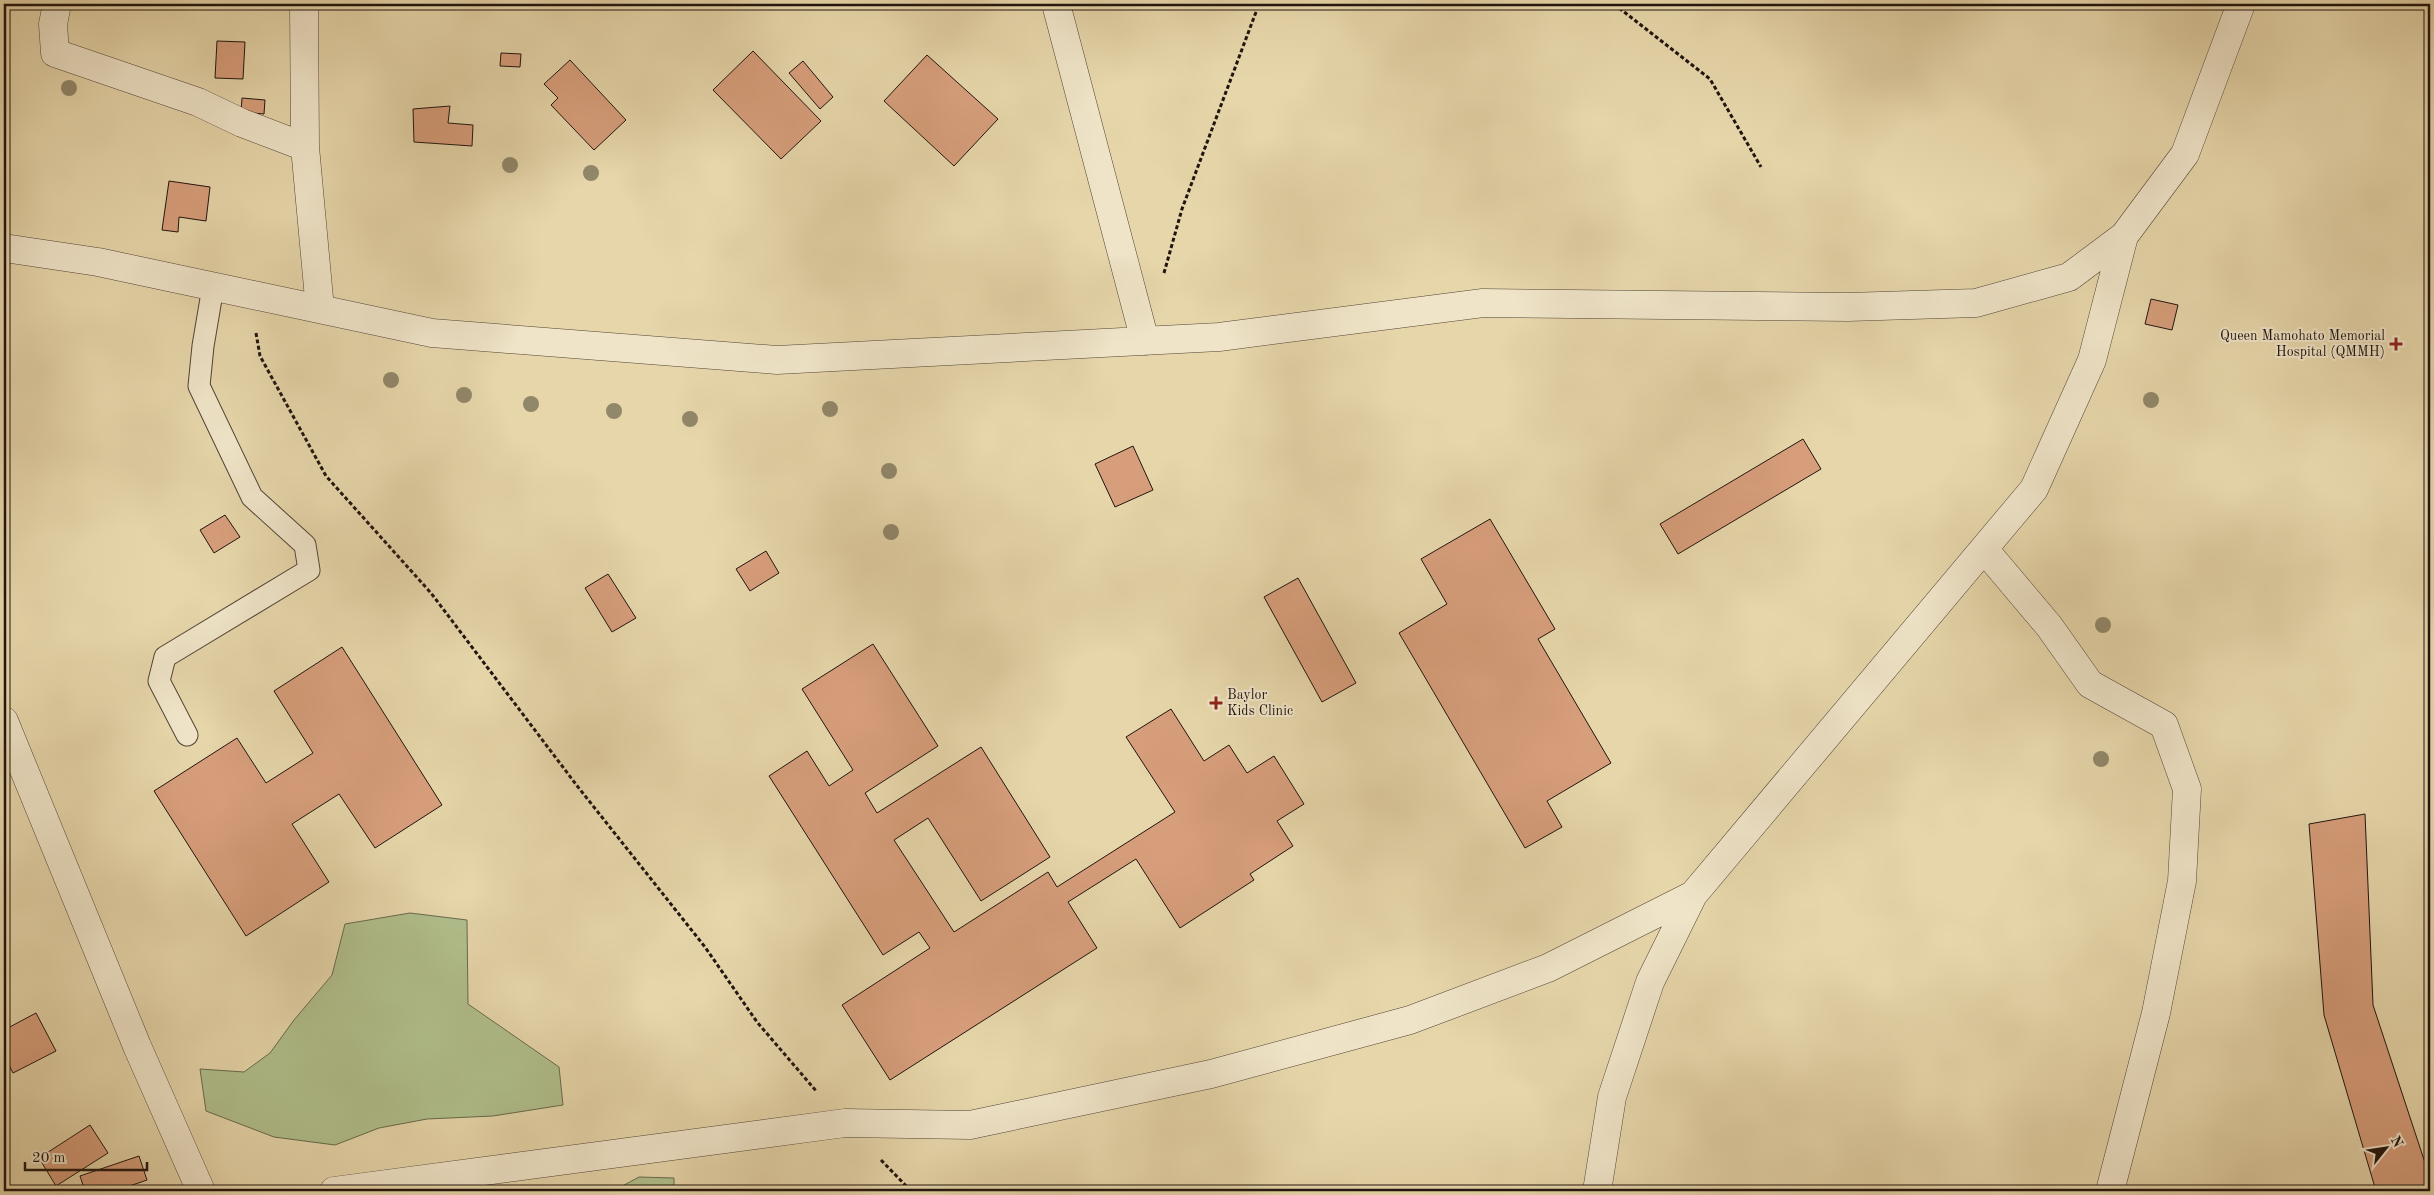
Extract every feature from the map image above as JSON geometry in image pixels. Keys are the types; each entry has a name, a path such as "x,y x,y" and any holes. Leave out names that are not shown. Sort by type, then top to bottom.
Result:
{"street":[{"path":"57,4 53,24 54,52 198,102 242,124 305,147"},
{"path":"304,4 305,147 320,309"},
{"path":"1056,4 1145,341"},
{"path":"4,248 98,262 432,333 777,360 1219,337 1482,303 1848,307 1976,303 2068,277 2124,236 2185,154 2241,4"},
{"path":"1597,1191 1612,1097 1650,982 1693,895 2034,488 2092,360 2124,236"},
{"path":"1984,549 2049,626 2090,684 2164,725 2187,789 2182,880 2156,1013 2110,1191"},
{"path":"4,721 136,1046 201,1191"},
{"path":"334,1191 845,1123 970,1125 1211,1074 1410,1020 1548,968 1693,895"}],"lane":[{"path":"187,735 159,681 165,657 309,570 305,545 252,497 199,386 203,346 213,287"}],"path":[{"path":"1164,275 1182,209 1259,4"},
{"path":"1614,4 1710,79 1761,167"},
{"path":"252,295 260,356 326,476 431,593 578,787 705,948 757,1022 845,1123 911,1191"}],"green space":[{"path":"410,913 467,920 468,1004 559,1067 563,1105 493,1116 427,1119 379,1128 335,1145 274,1137 206,1111 200,1069 244,1072 270,1053 294,1020 332,975 345,924"},
{"path":"639,1177 674,1178 674,1191 613,1191"}],"building":[{"path":"217,41 245,42 243,79 215,78"},
{"path":"753,51 821,121 781,159 713,90"},
{"path":"501,53 521,54 520,67 500,66"},
{"path":"927,55 998,119 954,166 884,101"},
{"path":"570,60 626,120 594,150 551,105 558,98 544,84"},
{"path":"803,61 833,97 820,109 789,73"},
{"path":"242,98 265,100 264,114 241,112"},
{"path":"450,106 448,123 473,125 472,146 414,142 413,109"},
{"path":"169,181 210,187 206,221 179,217 178,232 162,230"},
{"path":"2151,299 2178,305 2172,330 2145,324"},
{"path":"1803,439 1821,469 1678,554 1660,524"},
{"path":"1133,446 1153,490 1115,507 1095,464"},
{"path":"225,515 240,537 214,553 200,530"},
{"path":"1490,519 1555,629 1538,639 1611,763 1547,801 1562,827 1525,848 1399,633 1447,604 1421,559"},
{"path":"766,551 779,573 750,591 736,569"},
{"path":"608,574 636,618 612,632 585,588"},
{"path":"1298,578 1356,683 1322,702 1264,597"},
{"path":"873,644 938,746 865,793 877,813 981,747 1050,857 981,901 928,818 894,840 954,932 1048,872 1057,887 1175,812 1126,737 1171,709 1204,761 1229,745 1247,773 1274,756 1304,804 1277,821 1293,846 1250,874 1254,880 1180,928 1136,859 1068,902 1097,948 890,1080 842,1005 930,948 919,932 883,955 769,776 807,751 829,786 853,770 802,689"},
{"path":"342,647 442,805 375,848 339,794 292,824 329,882 246,936 154,791 237,738 266,783 313,753 274,691"},
{"path":"2365,814 2373,1005 2430,1178 2430,1189 2419,1191 2376,1191 2324,1015 2309,824"},
{"path":"36,1013 56,1051 13,1073 4,1055 4,1030"},
{"path":"90,1125 108,1153 56,1186 39,1158"},
{"path":"139,1156 147,1180 115,1191 85,1191 80,1176"}],"place":[{"name":"Queen Mamohato Memorial Hospital (QMMH)","path":"2396,344"},
{"name":"Baylor Kids Clinic","path":"1216,703"}]}
